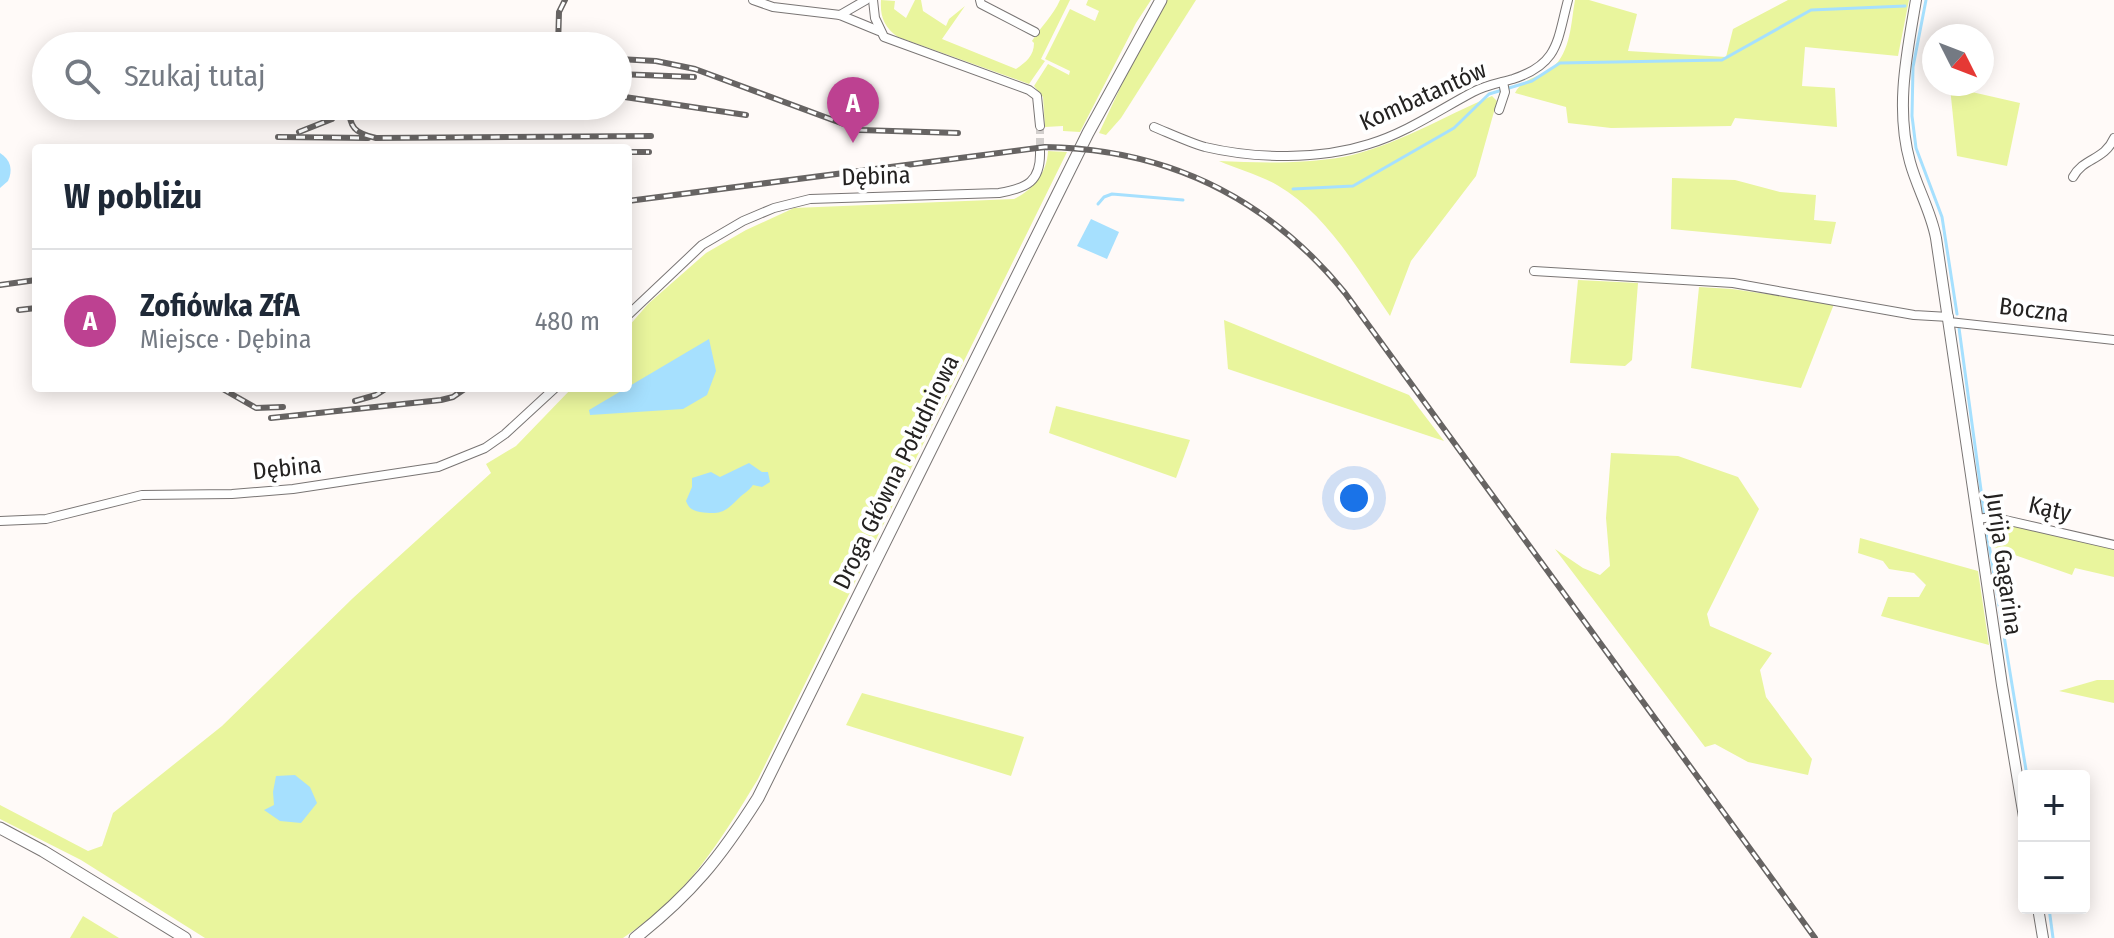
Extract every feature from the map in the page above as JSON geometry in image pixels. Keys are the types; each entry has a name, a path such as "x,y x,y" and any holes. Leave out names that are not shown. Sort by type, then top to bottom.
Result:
{"main road":[{"name":"Droga Główna Południowa","path":"635,938 664,915 715,863 758,798 1094,122 1161,0"},
{"path":"0,828 185,938"}],"street":[{"path":"753,0 773,7 840,15 880,31 893,42 1029,90 1037,96 1040,126"},
{"path":"840,15 866,0"},
{"path":"873,0 880,31"},
{"path":"980,0 981,4 1035,32"},
{"name":"Kombatantów","path":"1154,127 1195,144 1288,155 1340,150 1386,138 1480,88 1504,86 1535,69 1552,55 1568,0"},
{"name":"Jurija Gagarina","path":"1916,0 1906,59 1903,117 1908,158 1934,225 2018,779"},
{"path":"1499,110 1504,86"},
{"path":"2073,177 2077,169 2107,153 2114,138"},
{"name":"Dębina","path":"632,311 702,245 743,221 774,208 810,199 999,193 1020,189 1028,185 1038,171 1040,151"},
{"path":"1534,271 1733,283 1949,319"},
{"name":"Boczna","path":"1949,319 2114,340"},
{"name":"Dębina","path":"0,521 46,519 142,495 232,494 293,489 438,467 485,448 551,392"},
{"name":"Kąty","path":"1977,519 1992,517 2114,545"},
{"path":"2039,914 2043,938"}],"green space":[{"path":"881,0 895,1 894,9 906,18 915,0 921,0 923,11 946,26 949,19 965,6 942,39 1016,69 1031,55 1034,48 1032,41 1060,0 1070,0 1041,59 1045,61 1029,84 898,37 884,21"},
{"path":"1088,0 1151,0 1080,132 1063,131 1063,126 1045,127 1043,97 1034,86 1048,64 1069,75 1070,71 1045,59 1070,9 1095,21 1099,11 1086,5"},
{"path":"1167,0 1196,0 1121,118 1106,135 1099,133 1130,67"},
{"path":"1575,0 1589,0 1637,14 1628,51 1726,57 1733,29 1788,0 1909,0 1898,56 1805,47 1802,86 1835,88 1837,127 1735,118 1731,126 1611,128 1568,123 1566,107 1515,93 1522,84 1552,68 1563,54"},
{"path":"1492,96 1497,101 1476,176 1411,261 1390,316 1340,244 1311,211 1277,185 1219,161 1297,162 1343,157 1400,139"},
{"path":"1951,96 1989,96 2020,103 2007,166 1957,156"},
{"path":"1048,151 1067,152 758,779 730,825 684,886 623,938 205,938 81,860 0,819 0,805 88,851 102,846 113,813 222,726 353,598 491,473 486,464 516,446 568,392 632,392 632,322 648,304 706,253 794,208 1014,199 1038,180"},
{"path":"1672,178 1735,180 1780,192 1816,195 1814,220 1836,222 1831,244 1671,229"},
{"path":"1578,280 1638,283 1632,360 1625,366 1570,363"},
{"path":"1699,287 1834,304 1801,388 1691,368"},
{"path":"1224,320 1409,395 1444,441 1228,369"},
{"path":"1056,406 1190,440 1176,478 1049,433"},
{"path":"1611,453 1678,456 1738,477 1759,509 1707,614 1710,626 1772,653 1760,670 1766,697 1812,759 1808,775 1748,762 1715,744 1705,747 1555,549 1583,568 1600,575 1610,566 1606,518"},
{"path":"1996,520 2114,548 2114,577 2075,568 2072,575 1992,547 1990,524"},
{"path":"1860,538 1978,571 1989,645 1881,616 1888,597 1919,597 1926,585 1914,573 1889,569 1883,561 1858,553"},
{"path":"2097,680 2114,680 2114,703 2059,691"},
{"path":"862,693 1024,737 1011,776 846,725"},
{"path":"83,916 119,938 70,938"}],"water":[{"path":"0,153 11,169 8,181 0,188"},
{"path":"1091,219 1119,232 1107,259 1077,246"},
{"path":"709,339 716,371 707,395 683,409 590,415 589,410 619,392 632,392 632,385"},
{"path":"749,463 762,472 768,472 770,482 762,487 753,485 722,511 700,512 688,505 686,501 692,478 711,472 720,477"},
{"path":"295,775 310,787 317,803 301,823 280,821 264,810 274,805 276,776"}],"waterway":[{"path":"1926,0 1913,67 1912,116 1916,148 1942,217 1957,314"},
{"path":"1293,189 1353,186 1454,128 1489,94 1532,81 1560,63 1722,60 1811,10 1905,6"},
{"path":"1098,204 1112,194 1183,200"},
{"path":"1959,328 1984,512"},
{"path":"1986,526 2026,770"},
{"path":"2050,914 2053,938"}],"tunnel":[{"path":"1040,126 1040,151"}],"railway":[{"path":"558,32 559,12 565,0"},
{"path":"632,60 695,69 860,130 958,133"},
{"path":"632,75 694,77"},
{"path":"632,98 746,115"},
{"path":"299,132 329,120"},
{"path":"350,120 363,134 376,138 651,136"},
{"path":"278,137 368,138"},
{"path":"632,200 1045,147 1133,157 1212,185 1248,205 1283,230 1315,259 1345,293 1815,938"},
{"path":"632,152 649,152"},
{"path":"0,285 32,281"},
{"path":"19,310 32,308"},
{"path":"228,392 256,408 283,407"},
{"path":"355,401 381,392"},
{"path":"271,418 441,400 460,392"}],"place":[{"name":"Zofiówka ZfA","path":"853,143"}]}
